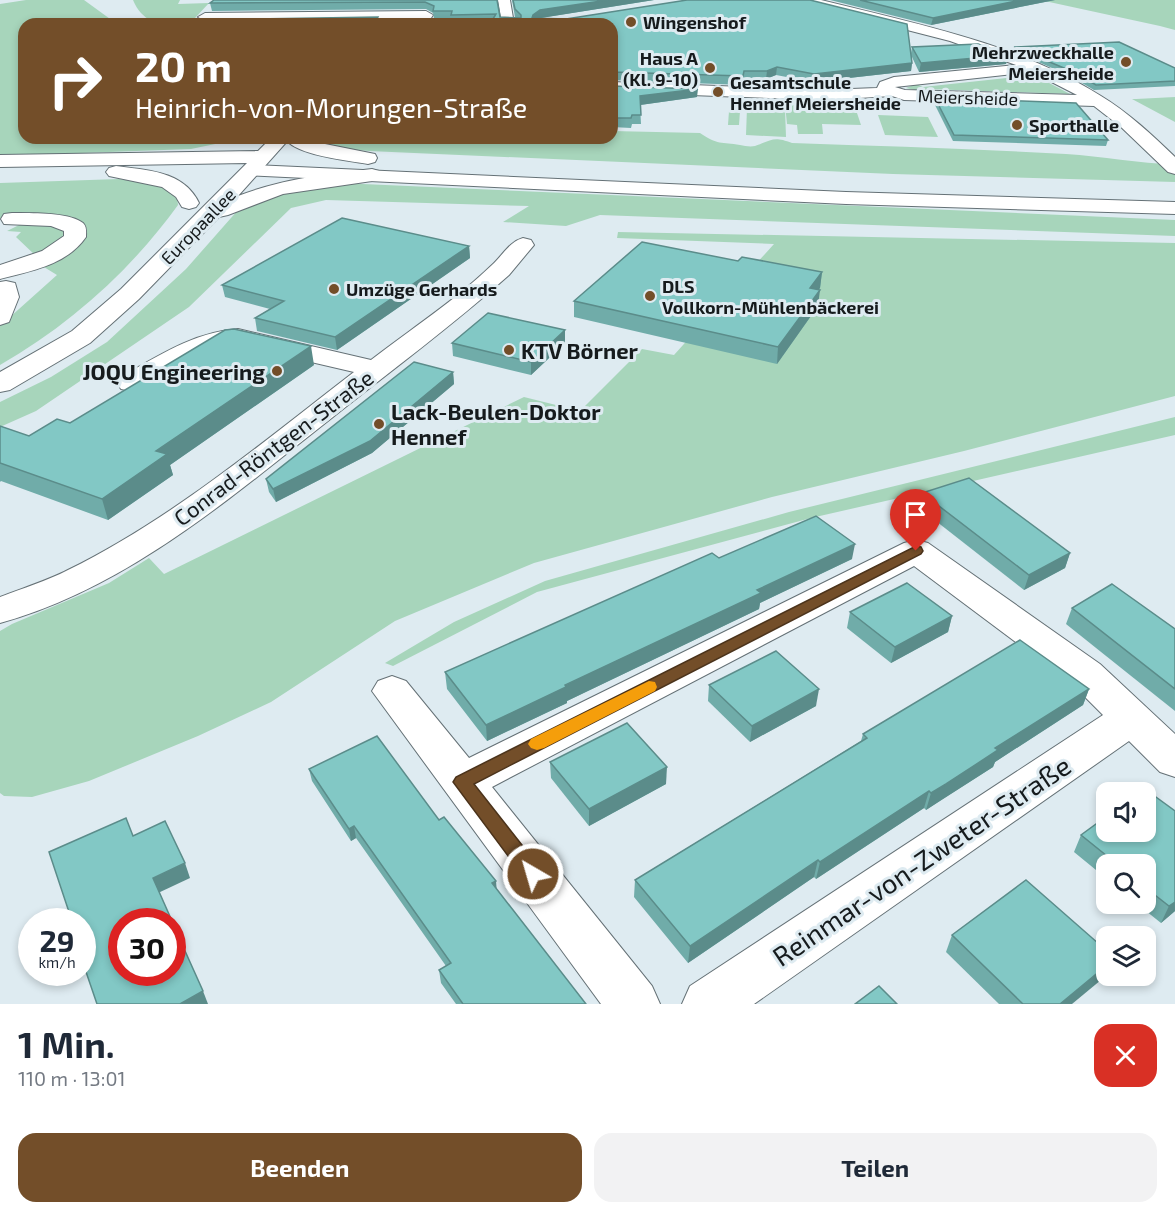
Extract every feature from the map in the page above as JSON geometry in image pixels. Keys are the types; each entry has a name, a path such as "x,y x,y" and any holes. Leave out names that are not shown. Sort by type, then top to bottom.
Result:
{"main road":[{"path":"337,16 345,0"},
{"path":"504,0 507,18"},
{"name":"Meiersheide","path":"806,0 975,45 1057,77 1117,114 1175,168"},
{"path":"205,17 426,15"},
{"name":"Meiersheide","path":"1034,68 894,82 886,85 885,89 890,92 929,96 1098,101"},
{"path":"618,87 825,95 890,92"},
{"path":"211,186 249,144"},
{"path":"111,171 154,179 178,187 187,194 211,186 259,164 276,144"},
{"path":"304,144 375,167 846,198 1175,208"},
{"path":"0,161 85,158 211,186 248,197 278,188 375,167"},
{"path":"259,164 1175,193"},
{"name":"Europaallee","path":"0,384 81,337 130,294 211,186 259,164"},
{"path":"0,175 111,171 211,186"},
{"path":"0,317 7,297 3,280 67,248 75,237 75,227 53,220 4,222"},
{"name":"Conrad-Röntgen-Straße","path":"0,611 80,579 158,534 233,480 478,290 501,270 523,245"},
{"path":"131,383 210,341 224,336 238,337 376,369"},
{"path":"462,782 916,551 1086,674 1175,760"},
{"path":"392,692 633,1004"},
{"name":"Reinmar-von-Zweter-Straße","path":"709,1004 1132,717"}],"green space":[{"path":"26,0 84,0 109,18 18,18 18,144 215,144 191,149 0,156 0,4"},
{"path":"133,0 180,0 178,4 209,3 195,18 147,18 139,11"},
{"path":"1040,0 1175,0 1175,30 1160,26"},
{"path":"1034,75 1070,94 927,89 928,93 906,88 916,84 923,87"},
{"path":"730,97 741,97 739,125 728,125"},
{"path":"1175,97 1175,122 1132,99 1136,99"},
{"path":"788,101 800,101 800,104 855,107 861,125 822,124 823,134 798,134 797,125 787,124 785,104"},
{"path":"747,108 785,109 786,137 746,135"},
{"path":"878,115 928,117 938,137 885,135"},
{"path":"618,131 700,133 715,141 749,146 776,139 792,143 1080,155 1175,164 1175,182 893,174 369,151 323,147 316,144 618,144"},
{"path":"119,179 166,188 177,195 178,205 140,252 98,294 51,332 0,365 0,326 57,275 39,264 61,256 74,248 80,243 87,229 78,223 57,218 0,218 0,183"},
{"path":"340,183 1175,220 1175,236 600,215 566,226 503,222 529,206 326,200 291,208 189,307 36,411 0,427 0,402 51,377 107,342 186,269 238,210 259,197"},
{"path":"21,224 45,224 57,227 67,233 67,241 36,256 16,237 21,232 7,231"},
{"path":"618,232 1175,243 1175,396 964,451 772,497 534,563 395,621 271,702 198,736 89,781 32,797 4,796 0,793 0,631 109,583 149,558 164,574 524,397 580,411 642,349 674,355 774,244 617,238"},
{"path":"1175,417 1175,435 811,518 537,592 393,666 385,663 454,622 545,581 789,512"}],"building":[{"path":"214,0 497,0 500,17 521,18 494,18 496,14 451,15 452,11 433,11 434,6 425,2 210,3"},
{"path":"513,0 608,0 540,10 532,18 521,18 515,9"},
{"path":"687,0 810,0 907,24 912,63 814,74 777,67 767,71 744,71 743,76 618,72 618,18 572,18"},
{"path":"860,0 1021,0 933,18"},
{"path":"378,17 378,18 312,18"},
{"name":"Mehrzweckhalle Meiersheide","path":"1119,42 1175,68 1175,81 1096,85 1071,71 1014,47"},
{"path":"978,44 1008,55 921,63 912,47"},
{"path":"618,86 698,89 640,96 641,115 632,115 631,118 618,118"},
{"name":"Sporthalle","path":"935,98 1076,103 1108,140 954,135"},
{"name":"Umzüge Gerhards","path":"342,218 469,246 335,337 255,318 284,301 222,285"},
{"path":"642,242 738,261 742,257 822,272 810,288 820,290 778,347 574,301"},
{"path":"488,313 565,330 531,362 452,343"},
{"path":"234,329 311,346 156,451 167,454 102,499 0,463 0,426 29,436 57,419 70,423 225,330"},
{"path":"414,362 453,372 370,441 273,489 266,479"},
{"path":"969,478 1070,553 1029,575 922,493"},
{"path":"816,516 855,544 757,590 761,593 565,685 566,687 486,725 445,672 712,553 719,558"},
{"path":"907,583 952,616 895,647 850,612"},
{"path":"1112,584 1175,629 1175,689 1072,608"},
{"path":"1020,640 1089,689 995,748 998,750 946,784 931,793 929,791 820,862 818,860 690,946 635,880 867,738 863,734"},
{"path":"776,651 819,689 752,726 709,685"},
{"path":"627,723 667,767 589,809 550,762"},
{"path":"377,736 439,820 444,817 496,881 492,883 586,1004 463,1004 439,970 451,963 354,826 349,829 309,769"},
{"path":"1156,797 1175,811 1175,902 1169,906 1156,896 1156,854 1105,854 1081,835 1096,824 1096,842 1156,842"},
{"path":"126,818 133,836 165,821 185,863 153,878 166,908 108,908 108,986 186,986 186,953 203,991 180,1004 97,1004 91,986 96,986 96,908 68,908 49,852"},
{"path":"1026,880 1096,941 1096,974 1060,1004 1023,1004 952,935"},
{"path":"879,986 897,1004 855,1004"}],"slow traffic":[{"path":"537,744 649,687"}],"place":[{"name":"Wingenshof","path":"631,22"},
{"name":"Mehrzweckhalle Meiersheide","path":"1126,62"},
{"name":"Haus A (Kl. 9-10)","path":"710,68"},
{"name":"Gesamtschule Hennef Meiersheide","path":"718,92"},
{"name":"Sporthalle","path":"1017,125"},
{"name":"Umzüge Gerhards","path":"334,289"},
{"name":"DLS Vollkorn-Mühlenbäckerei","path":"650,296"},
{"name":"KTV Börner","path":"509,350"},
{"name":"JOQU Engineering","path":"277,371"},
{"name":"Lack-Beulen-Doktor Hennef","path":"379,424"}],"route":[{"path":"533,874 462,782 916,551"}]}
